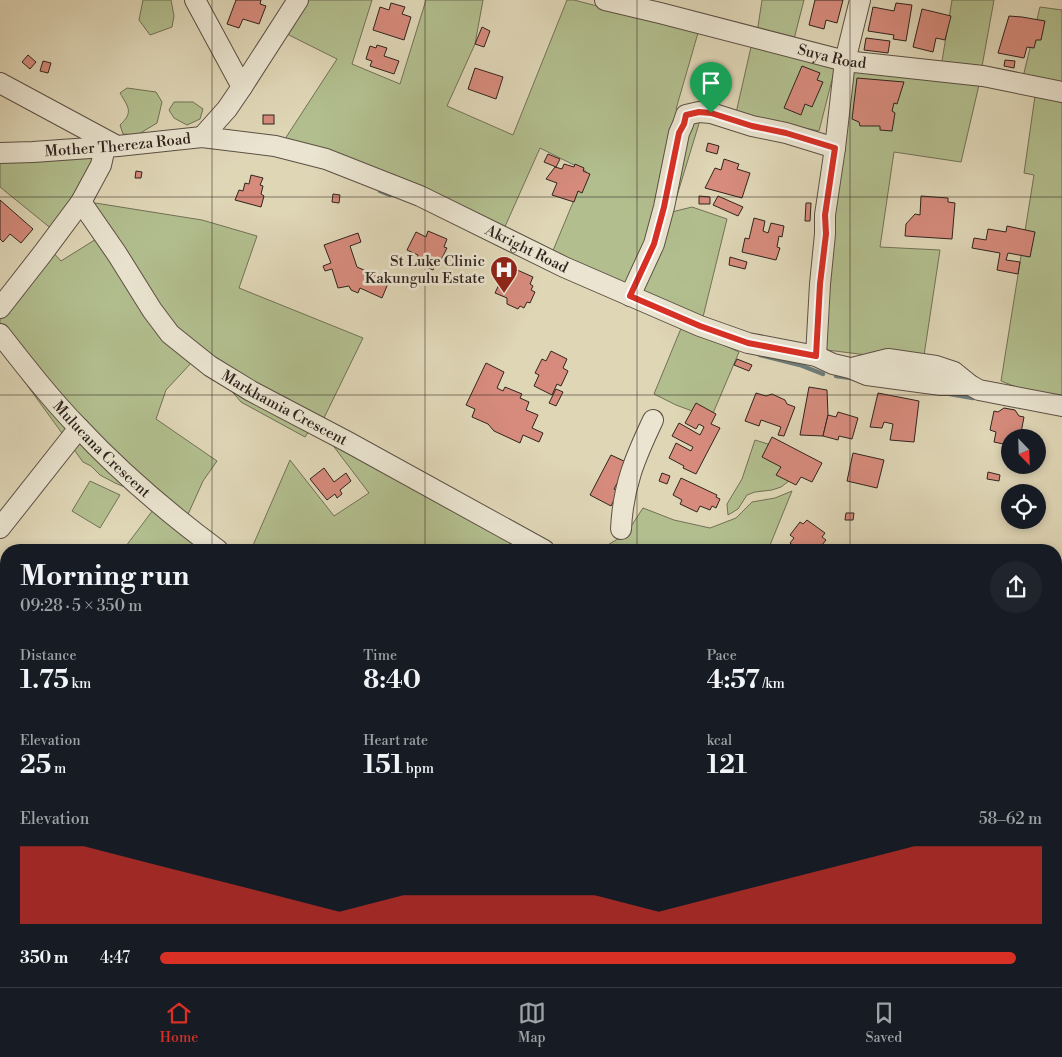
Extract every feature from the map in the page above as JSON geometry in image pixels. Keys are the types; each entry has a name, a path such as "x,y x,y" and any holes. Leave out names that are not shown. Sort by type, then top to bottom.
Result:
{"street":[{"path":"195,0 242,86"},
{"path":"202,137 227,109 298,0"},
{"name":"Suya Road","path":"606,0 845,61 983,76 1062,92"},
{"path":"816,356 820,284 826,234 825,215 845,61 860,0"},
{"path":"0,83 108,153 81,202 0,308"},
{"path":"630,296 654,244 664,207 679,133 686,115 699,112 711,113 835,148"},
{"name":"Mother Thereza Road","path":"0,152 108,153 202,137"},
{"name":"Akright Road","path":"202,137 275,146 326,159 420,196 564,267 630,296 700,326 748,343 816,356 833,364 866,374 947,386 970,385 979,390 1062,406"},
{"name":"Markhamia Crescent","path":"81,202 117,254 152,310 170,334 210,366 251,392 348,442 533,544"},
{"name":"Mulucana Crescent","path":"0,334 37,382 78,428 152,498 210,544"},
{"path":"621,528 622,510 629,475 638,450 653,420"},
{"path":"0,528 78,428"}],"green space":[{"path":"143,0 171,0 174,16 172,27 150,35 139,20"},
{"path":"303,0 372,0 352,64 400,84 426,0 483,0 475,44 447,106 513,135 567,0 574,0 698,33 676,109 701,117 672,212 692,207 727,219 703,317 552,253 586,171 540,148 503,231 283,142 337,59 283,32"},
{"path":"762,0 804,0 793,43 757,33"},
{"path":"952,0 994,0 981,72 941,67"},
{"path":"1040,7 1062,10 1062,87 1022,81"},
{"path":"751,47 835,68 819,131 736,113"},
{"path":"850,64 979,85 961,162 894,152 880,247 940,250 923,362 827,350 823,342"},
{"path":"127,88 156,92 162,102 157,123 137,135 123,134 120,125 127,116 128,109 120,93"},
{"path":"1035,96 1062,102 1062,400 1024,390 1001,381 1034,175 1024,173"},
{"path":"174,102 193,102 203,109 200,119 187,125 174,118 169,110"},
{"path":"91,156 96,160 53,230 0,187 0,161"},
{"path":"89,202 202,220 257,236 239,288 363,338 321,424 182,337"},
{"path":"101,236 193,361 166,390 156,419 217,461 203,481 185,521 165,504 115,483 100,475 91,466 83,462 0,348 0,312 50,249 61,261"},
{"path":"682,326 739,352 711,418 676,405 654,394"},
{"path":"229,388 311,428 305,437 241,402"},
{"path":"325,435 519,544 254,544 290,460 334,516 369,493"},
{"path":"755,440 784,449 789,481 781,487 772,490 747,495 738,509 728,515 727,504 742,479"},
{"path":"90,481 120,495 100,528 72,511"},
{"path":"792,491 770,544 609,544 626,534 643,508 674,520 710,528 736,518 752,502 775,498"},
{"path":"153,510 195,544 128,544"}],"building":[{"path":"236,0 261,0 260,4 266,6 259,24 243,19 239,28 227,24"},
{"path":"815,0 843,0 837,23 826,20 824,29 809,25"},
{"path":"391,3 405,7 402,14 411,17 404,40 373,30 380,7 389,10"},
{"path":"896,3 912,5 906,41 893,39 894,35 868,31 873,7 894,11"},
{"path":"922,9 951,16 945,40 936,38 933,52 913,47"},
{"path":"1009,16 1045,21 1041,40 1036,40 1034,48 1027,47 1024,58 998,53"},
{"path":"482,27 490,31 484,47 475,44"},
{"path":"866,38 890,41 888,53 864,50"},
{"path":"377,45 387,48 384,56 399,61 394,74 370,66 372,61 366,59 370,46 376,48"},
{"path":"28,55 36,62 30,69 22,62"},
{"path":"1005,60 1015,61 1014,68 1004,66"},
{"path":"43,61 51,63 48,73 40,71"},
{"path":"802,66 820,73 817,80 823,82 812,107 805,104 801,115 784,108"},
{"path":"475,68 503,77 496,99 468,89"},
{"path":"857,78 904,82 897,104 894,103 892,111 895,113 892,131 880,130 880,126 860,126 859,122 852,119"},
{"path":"263,115 274,115 274,124 263,124"},
{"path":"708,143 719,146 717,154 706,151"},
{"path":"548,154 560,159 556,167 544,162"},
{"path":"724,159 739,164 737,169 750,173 742,198 705,188 715,168 721,170"},
{"path":"564,164 574,167 575,164 584,168 583,171 590,174 582,193 578,191 574,202 552,195 557,183 546,179 555,167 562,169"},
{"path":"136,171 142,172 141,178 135,178"},
{"path":"251,175 263,178 260,185 263,186 261,194 264,196 261,207 235,200 239,190 243,191 245,183 249,184"},
{"path":"333,194 340,195 339,203 332,202"},
{"path":"699,196 710,197 710,204 699,204"},
{"path":"718,196 743,207 738,216 713,205"},
{"path":"921,196 948,198 948,202 955,203 952,239 905,236 906,224 915,214 920,215"},
{"path":"0,200 33,229 21,243 10,234 3,242 0,239"},
{"path":"806,203 811,203 810,221 805,221"},
{"path":"754,218 765,221 763,231 768,233 771,223 784,226 782,237 779,236 777,247 780,248 776,260 742,252 745,238 749,239"},
{"path":"1007,226 1035,232 1030,257 1008,253 1006,260 1020,262 1018,274 997,270 1000,253 972,248 974,238 986,240 988,229 1006,232"},
{"path":"428,231 447,239 444,247 447,248 441,260 438,259 433,270 415,262 418,255 407,250 416,232 426,237"},
{"path":"358,233 361,242 350,246 357,267 389,281 382,298 360,288 358,293 351,290 349,286 338,288 332,269 325,271 323,266 331,263 324,245"},
{"path":"730,257 747,262 745,269 729,265"},
{"path":"515,269 533,277 530,284 533,286 531,290 535,292 530,303 527,302 524,308 520,306 518,309 507,304 507,298 495,293 503,276 507,278 509,273 512,275"},
{"path":"551,351 567,359 563,368 568,371 561,386 557,384 552,395 534,386 539,375 535,373 542,359 546,361"},
{"path":"737,359 752,365 749,371 734,365"},
{"path":"486,363 504,372 497,388 503,391 505,387 522,394 520,398 529,402 526,410 538,415 532,428 543,433 539,442 523,435 520,443 494,431 488,424 472,417 475,409 466,405"},
{"path":"809,387 827,390 828,415 823,436 800,435"},
{"path":"556,389 563,392 556,406 549,403"},
{"path":"756,393 766,396 772,394 795,407 784,436 778,435 781,427 761,420 759,426 745,421"},
{"path":"878,393 919,401 914,442 890,440 893,424 884,422 882,428 870,427"},
{"path":"696,403 716,414 711,424 720,428 696,474 669,458 676,443 691,451 693,447 672,436 679,423 700,435 704,427 699,424 696,429 685,423"},
{"path":"1004,408 1015,410 1019,416 1024,417 1022,429 1001,429 1001,444 994,442 996,432 990,430 994,411 998,412"},
{"path":"838,412 858,418 852,439 839,436 838,440 823,436 828,415 836,417"},
{"path":"772,437 822,463 812,482 801,477 796,485 776,475 781,467 762,457"},
{"path":"853,453 884,460 877,488 847,481"},
{"path":"611,455 628,463 614,489 618,492 611,506 590,495"},
{"path":"324,468 334,482 346,473 351,481 340,490 342,494 337,498 335,494 327,500 310,479"},
{"path":"988,472 1000,475 999,481 987,479"},
{"path":"662,473 670,476 667,484 659,481"},
{"path":"681,478 717,495 716,497 720,499 716,508 712,506 710,510 700,506 697,512 680,504 682,500 673,495"},
{"path":"846,513 854,513 853,520 845,520"},
{"path":"807,520 825,533 822,537 826,540 823,544 790,543 794,538 790,535 800,522 803,524"}],"waterway":[{"path":"380,191 390,195"},
{"path":"760,355 800,365 823,374"},
{"path":"836,376 851,378"},
{"path":"950,394 973,398"}],"place":[{"name":"St Luke Clinic Kakungulu Estate","path":"504,294"}],"route":[{"path":"699,112 711,113 835,148 825,215 826,234 820,284 816,356 748,343 700,326 630,296 654,244 664,207 673,157 686,115 699,112"}]}
